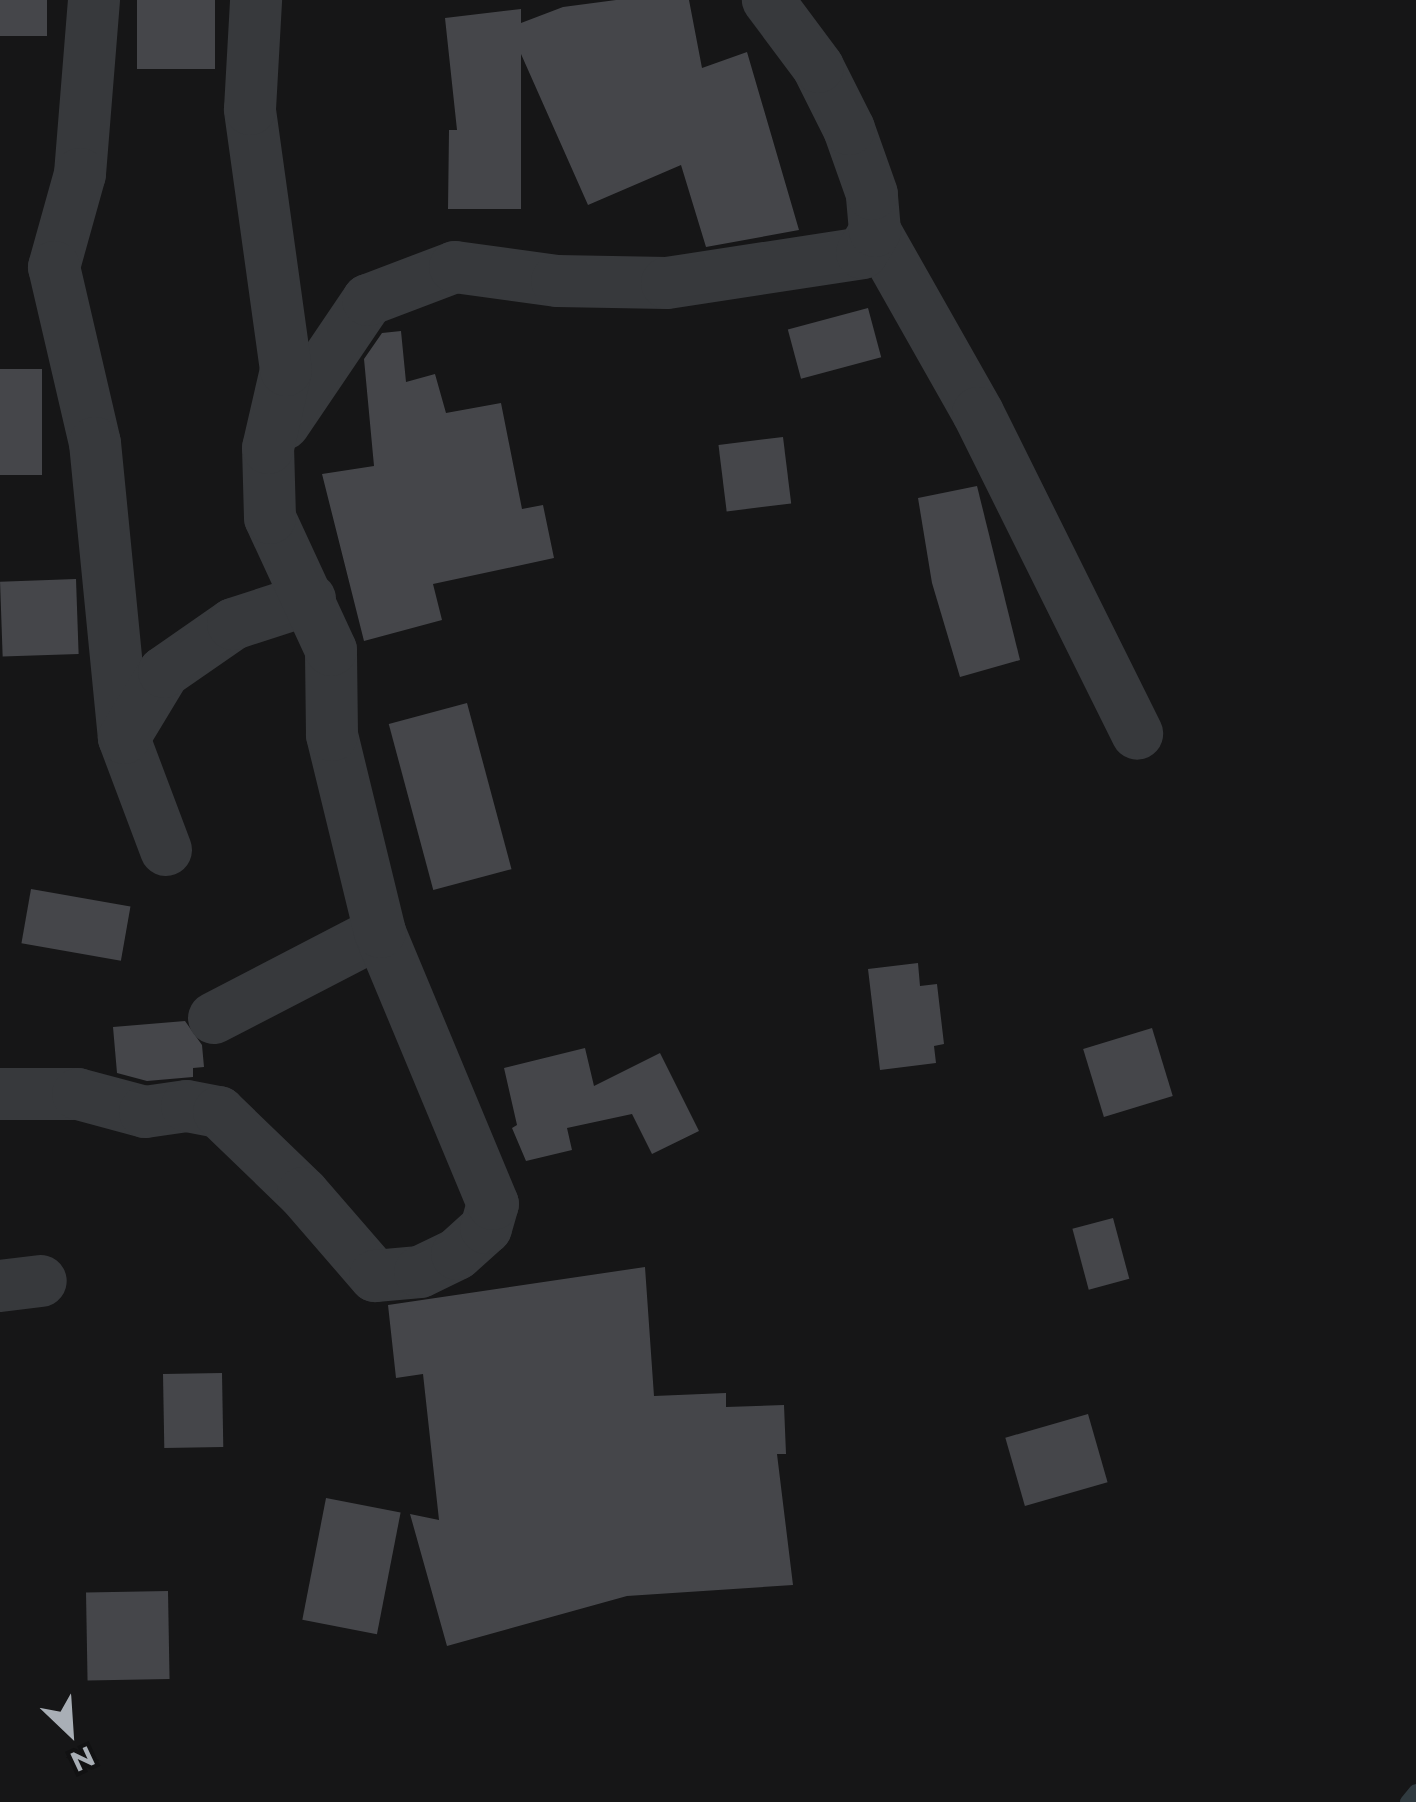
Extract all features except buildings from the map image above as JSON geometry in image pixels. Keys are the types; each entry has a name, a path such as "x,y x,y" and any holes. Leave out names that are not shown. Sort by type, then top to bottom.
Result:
{"street":[{"path":"94,0 80,174 54,267 95,442 124,738 166,850"},
{"path":"0,1094 78,1094 145,1112 187,1106 219,1112 304,1193 374,1276 420,1272 457,1254 486,1228 493,1204 380,932 332,735 331,650 270,518 268,448 286,370 250,109 256,0"},
{"path":"768,0 818,67 849,129 872,194 876,231 978,413 1136,734"},
{"path":"268,448 368,300 455,267 556,281 667,283 862,253 876,231"},
{"path":"124,738 164,672 233,624 310,599"},
{"path":"214,1018 380,932"}],"waterway":[{"path":"1407,1802 1416,1791"}]}
